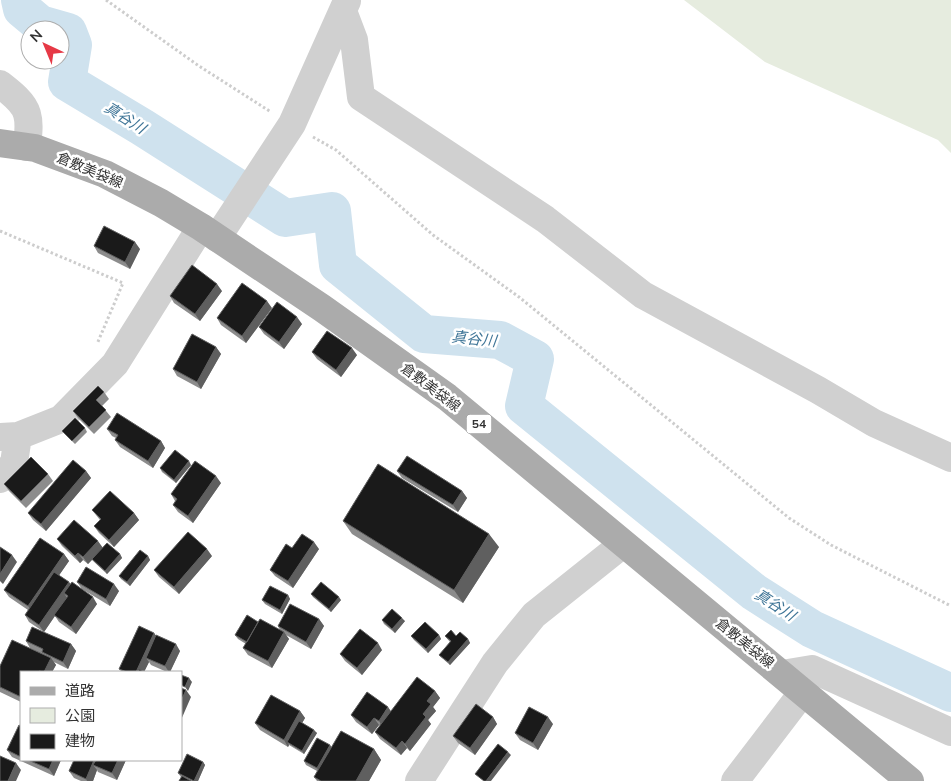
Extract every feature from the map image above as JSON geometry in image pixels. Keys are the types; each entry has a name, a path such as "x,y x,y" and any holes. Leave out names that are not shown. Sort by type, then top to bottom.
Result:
{"main road":[{"name":"倉敷美袋線","path":"0,143 35,148 105,174 161,203 322,308 447,397 910,781"}],"street":[{"path":"0,479 14,463 9,437 61,419 115,364 209,233 232,216 289,129 345,5"},
{"path":"345,5 354,40 361,97 545,219 643,295 818,390 874,423 951,458"},
{"path":"0,84 15,96 27,113 29,126 27,147"},
{"path":"419,781 495,663 534,615 622,544"},
{"path":"782,674 812,668 951,732"},
{"path":"735,781 803,692"}],"path":[{"path":"106,0 289,129 336,150 433,235 519,297 789,518 831,545 951,606"},
{"path":"0,231 123,283 96,345"}],"green space":[{"path":"684,0 951,0 951,153 938,140 765,62"}],"building":[{"path":"104,226 135,242 125,262 94,246"},
{"path":"192,265 217,284 195,314 170,296"},
{"path":"242,283 267,301 242,336 217,318"},
{"path":"277,302 297,317 279,342 259,327"},
{"path":"327,331 352,348 336,370 312,352"},
{"path":"192,334 216,347 197,382 173,369"},
{"path":"98,386 104,392 96,400 106,410 89,427 73,411"},
{"path":"117,413 161,441 148,461 115,440 118,435 107,429"},
{"path":"75,418 85,428 72,441 62,431"},
{"path":"175,450 189,461 174,480 160,468"},
{"path":"407,456 462,491 453,505 397,471"},
{"path":"31,457 48,474 21,501 4,484"},
{"path":"73,460 86,471 41,524 28,513"},
{"path":"195,461 216,476 188,516 173,505 177,499 171,494"},
{"path":"378,464 489,534 454,590 343,521"},
{"path":"110,491 134,513 109,540 94,526 101,519 92,510"},
{"path":"74,520 98,541 83,557 78,553 75,556 57,539"},
{"path":"188,532 207,549 174,587 154,570"},
{"path":"302,534 314,542 288,581 270,570 286,544 292,548"},
{"path":"40,538 64,554 28,606 4,590"},
{"path":"107,543 120,554 105,571 92,559"},
{"path":"0,547 12,555 0,574"},
{"path":"140,550 148,556 127,582 119,576"},
{"path":"86,567 114,584 106,599 77,582"},
{"path":"54,572 69,582 39,625 25,615"},
{"path":"72,582 93,597 71,627 54,615 68,596 64,593"},
{"path":"321,582 339,597 329,609 311,594"},
{"path":"270,586 288,595 280,610 262,600"},
{"path":"290,604 319,619 306,642 278,626"},
{"path":"392,609 402,618 392,629 382,620"},
{"path":"247,615 258,622 247,642 235,635"},
{"path":"260,619 284,632 268,661 243,648"},
{"path":"425,622 439,635 426,649 411,636"},
{"path":"139,626 154,633 136,671 119,669"},
{"path":"32,627 71,644 63,662 42,652 43,649 26,641"},
{"path":"360,629 378,643 357,668 340,654"},
{"path":"451,630 456,636 460,632 468,639 448,662 439,655 451,641 445,636"},
{"path":"156,635 176,644 165,666 146,658"},
{"path":"12,640 51,658 44,671 20,671 20,697 0,687 0,666"},
{"path":"182,675 189,678 185,687 182,686"},
{"path":"417,677 435,691 427,701 431,704 423,714 426,717 405,744 402,741 396,748 375,732"},
{"path":"182,688 186,690 182,699"},
{"path":"367,692 388,707 379,721 374,718 367,727 351,715"},
{"path":"271,695 300,711 284,740 255,723"},
{"path":"476,704 493,717 470,748 453,736"},
{"path":"529,707 548,717 533,743 515,733"},
{"path":"299,721 314,730 302,751 287,742"},
{"path":"19,725 20,726 20,756 7,750"},
{"path":"341,731 374,749 356,781 321,781 314,777"},
{"path":"317,738 330,745 317,768 304,761"},
{"path":"498,744 508,752 486,781 484,781 475,774"},
{"path":"187,754 203,762 194,781 178,773"},
{"path":"0,756 16,763 8,781 0,781"},
{"path":"30,761 53,761 49,769"},
{"path":"74,761 94,761 86,779 69,771"},
{"path":"95,761 118,761 112,773 93,765"},
{"path":"182,776 191,781 179,781"}],"waterway":[{"name":"真谷川","path":"20,0 22,9 40,24 68,32 73,45 67,82 142,127 285,218 332,211 338,265 424,334 500,340 535,359 524,406 754,592 812,629 951,693"}]}
